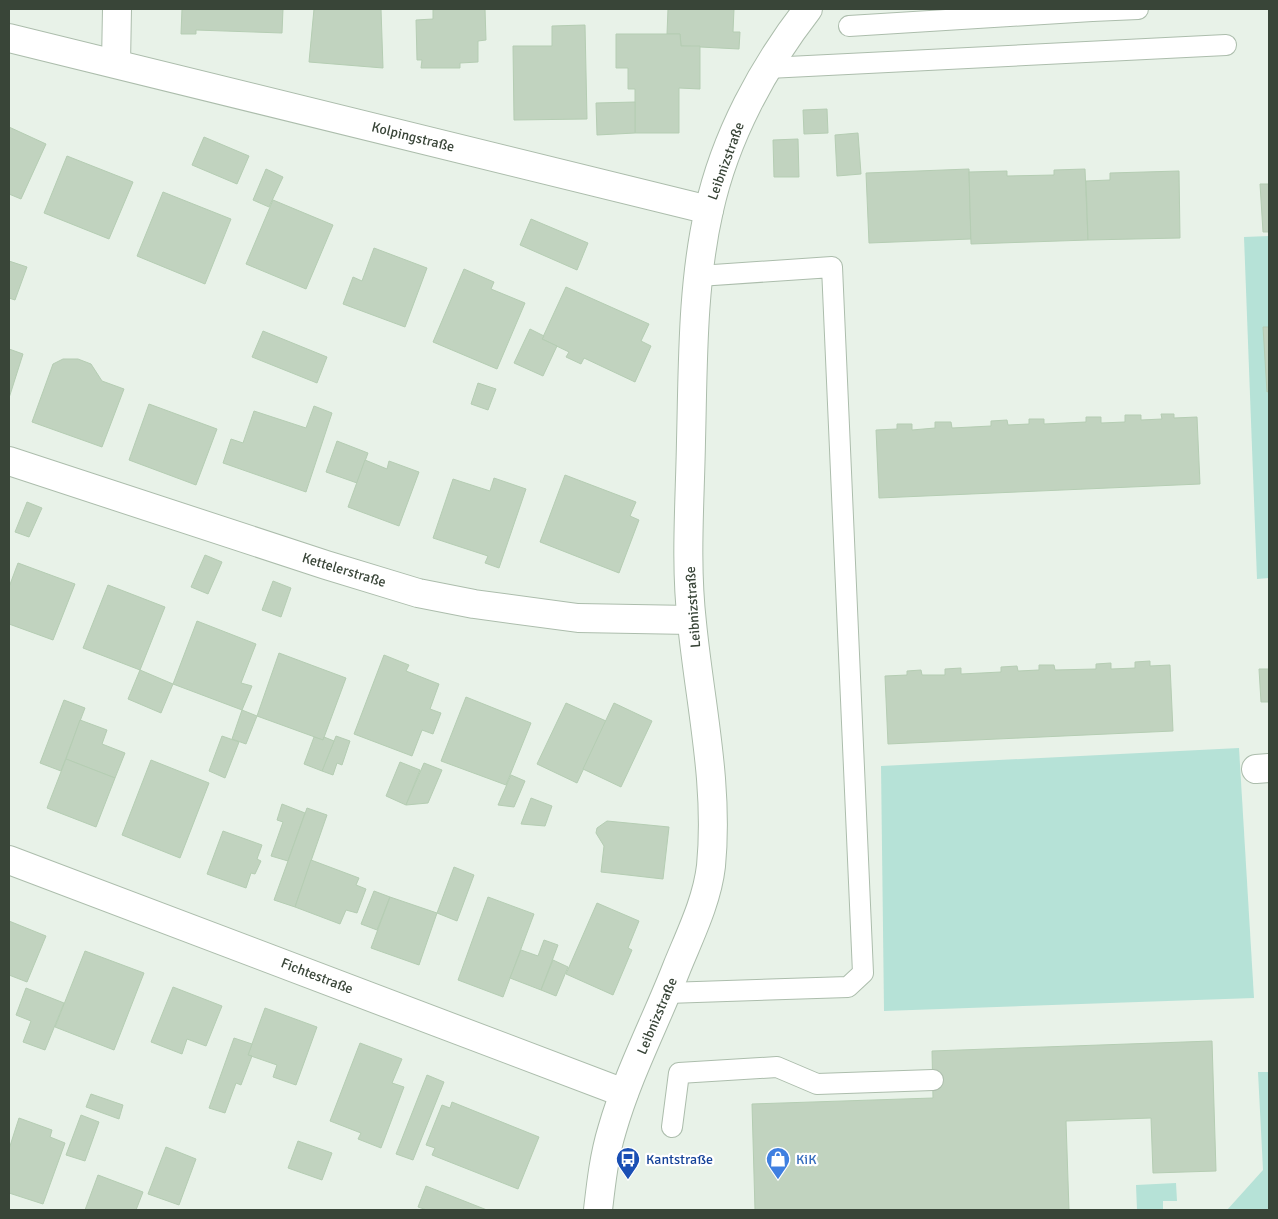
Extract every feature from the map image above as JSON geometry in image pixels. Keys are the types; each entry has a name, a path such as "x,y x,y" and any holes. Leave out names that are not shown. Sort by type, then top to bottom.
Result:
{"street":[{"path":"116,63 117,9"},
{"name":"Leibnizstraße","path":"598,1210 611,1132 624,1093 667,992 702,902 710,870 713,835 712,770 691,620 689,529 694,346 699,276 709,210 723,161 745,109 789,34 808,9"},
{"name":"Kolpingstraße","path":"9,38 709,210"},
{"name":"Kettelerstraße","path":"9,461 326,566 418,592 474,604 578,618 691,620"},
{"name":"Fichtestraße","path":"9,860 624,1093"}],"lane":[{"path":"849,26 1092,10 1138,9"},
{"path":"768,68 1226,45"},
{"path":"667,992 848,987 863,974 832,267 699,276"},
{"path":"672,1127 679,1072 777,1067 817,1084 933,1080"}],"shaded area":[{"path":"1269,236 1269,578 1257,579 1244,237"},
{"path":"1239,748 1254,998 884,1011 881,766"},
{"path":"1258,1072 1269,1072 1269,1210 1227,1210 1263,1170"},
{"path":"1176,1183 1177,1201 1163,1201 1163,1210 1137,1210 1136,1185"}],"building":[{"path":"182,9 283,9 282,33 196,30 196,34 181,34"},
{"path":"314,9 381,9 383,68 309,62"},
{"path":"433,9 485,9 486,40 478,41 478,62 460,63 460,68 421,68 422,60 417,60 416,20 433,19"},
{"path":"668,9 734,9 733,32 740,32 739,49 681,46 680,34 667,34"},
{"path":"585,25 587,119 514,120 513,46 552,46 552,26"},
{"path":"616,34 680,34 681,46 700,46 700,89 679,88 679,133 635,133 635,89 628,89 628,68 616,68"},
{"path":"635,102 635,133 597,135 596,103"},
{"path":"827,109 828,133 804,134 803,110"},
{"path":"9,127 46,144 21,199 9,194"},
{"path":"858,133 861,174 837,176 835,135"},
{"path":"204,137 249,156 237,184 192,165"},
{"path":"798,139 799,177 774,177 773,140"},
{"path":"67,156 133,182 109,239 44,213"},
{"path":"266,169 283,177 269,207 253,200"},
{"path":"969,169 971,239 869,243 866,173"},
{"path":"1085,169 1088,240 971,244 969,172 1007,171 1007,176 1054,175 1054,170"},
{"path":"1179,171 1180,238 1088,240 1086,181 1110,180 1110,173"},
{"path":"1260,184 1269,184 1269,232 1263,232"},
{"path":"163,192 231,219 205,284 137,256"},
{"path":"273,200 333,225 306,289 246,264"},
{"path":"531,219 588,243 577,270 520,245"},
{"path":"374,248 427,268 405,327 343,304 353,277 362,281"},
{"path":"9,261 27,267 15,300 9,298"},
{"path":"464,269 494,282 491,289 525,303 497,369 433,342"},
{"path":"566,287 649,324 641,341 651,346 635,382 584,358 581,364 566,357 569,352 542,339"},
{"path":"1263,327 1269,327 1269,391 1267,392"},
{"path":"530,329 544,336 542,339 557,346 543,376 514,363"},
{"path":"263,331 327,357 317,383 252,357"},
{"path":"9,349 23,354 9,398"},
{"path":"63,359 78,359 91,364 102,381 124,389 102,447 32,422 53,364"},
{"path":"478,383 496,389 488,410 471,404"},
{"path":"149,404 217,429 196,485 129,460"},
{"path":"314,406 332,413 306,492 223,463 231,439 243,443 254,411 306,428"},
{"path":"1161,414 1174,414 1174,418 1197,417 1200,484 879,498 876,430 897,429 897,424 912,424 912,430 935,428 935,422 951,422 952,428 991,426 991,421 1007,420 1008,425 1029,424 1029,419 1044,419 1044,424 1086,422 1086,417 1101,417 1101,423 1125,422 1125,415 1141,415 1141,420 1162,419"},
{"path":"337,441 368,453 357,483 326,472"},
{"path":"365,460 387,469 389,461 419,472 399,526 348,507"},
{"path":"565,475 636,502 630,516 639,520 619,573 540,542"},
{"path":"494,478 526,489 499,568 485,563 488,556 433,538 453,479 490,491"},
{"path":"27,502 42,508 29,537 15,532"},
{"path":"205,555 222,562 208,594 191,587"},
{"path":"18,563 75,584 53,640 9,624 9,587"},
{"path":"273,581 291,588 281,617 262,610"},
{"path":"108,585 165,607 140,670 83,648"},
{"path":"197,621 256,644 241,683 252,686 242,710 173,684"},
{"path":"279,653 346,678 323,740 257,716"},
{"path":"384,655 409,665 406,671 439,684 430,709 441,713 433,734 422,730 412,756 354,734"},
{"path":"1150,661 1150,666 1170,665 1173,731 888,744 885,676 907,675 907,671 921,670 922,675 945,675 945,669 961,668 961,674 1001,672 1001,667 1017,666 1018,671 1039,670 1039,665 1054,665 1055,670 1096,669 1096,664 1111,663 1111,669 1135,668 1135,662"},
{"path":"1259,669 1269,669 1269,702 1261,702"},
{"path":"140,670 173,684 161,713 128,699"},
{"path":"466,697 531,723 506,785 441,761"},
{"path":"64,700 85,708 61,771 40,763"},
{"path":"566,703 606,721 577,783 537,764"},
{"path":"614,703 652,721 621,787 583,769"},
{"path":"242,710 257,716 246,744 232,739"},
{"path":"80,720 107,730 102,744 125,753 115,778 66,759"},
{"path":"222,736 239,742 225,778 209,771"},
{"path":"336,736 350,741 342,765 337,763 333,775 322,771"},
{"path":"314,737 323,740 324,737 334,741 322,771 304,764"},
{"path":"66,759 115,778 96,827 47,808"},
{"path":"151,760 209,783 180,858 122,835"},
{"path":"400,762 420,770 406,805 386,796"},
{"path":"424,763 442,770 428,803 406,805"},
{"path":"511,775 525,781 514,807 498,805"},
{"path":"531,798 552,806 545,826 521,824"},
{"path":"282,804 305,813 288,861 271,856 283,822 277,820"},
{"path":"307,808 327,815 295,907 274,900"},
{"path":"607,821 669,827 663,879 601,872 604,846 596,833 597,828"},
{"path":"223,831 262,845 257,859 261,861 255,874 251,873 246,888 207,874"},
{"path":"311,860 359,878 356,885 366,889 357,913 346,910 340,924 295,907"},
{"path":"454,867 474,875 457,921 437,913"},
{"path":"374,891 390,897 377,930 361,924"},
{"path":"390,897 437,913 419,965 371,948"},
{"path":"488,897 534,914 503,997 458,980"},
{"path":"597,903 639,921 628,948 632,950 613,995 566,974"},
{"path":"9,921 46,936 27,982 9,975"},
{"path":"544,940 558,945 541,990 510,978 521,950 538,956"},
{"path":"85,951 144,973 114,1050 55,1027"},
{"path":"553,960 568,967 556,996 541,990"},
{"path":"173,987 222,1006 206,1046 187,1039 182,1054 151,1042"},
{"path":"26,988 64,1003 45,1050 23,1042 31,1021 16,1015"},
{"path":"265,1008 317,1027 296,1085 273,1077 277,1065 248,1055"},
{"path":"234,1038 252,1044 248,1055 252,1056 241,1085 236,1083 225,1113 209,1108"},
{"path":"1212,1041 1216,1171 1153,1173 1151,1118 1066,1121 1069,1210 755,1210 752,1104 933,1098 932,1051"},
{"path":"360,1043 402,1059 392,1083 404,1087 381,1148 358,1139 361,1133 330,1121"},
{"path":"427,1075 444,1082 413,1160 396,1154"},
{"path":"91,1094 123,1105 119,1119 86,1107"},
{"path":"452,1102 539,1137 518,1189 432,1155 435,1148 426,1145 442,1105 450,1108"},
{"path":"81,1115 99,1122 85,1161 66,1155"},
{"path":"19,1118 52,1130 50,1137 65,1143 43,1204 9,1193 9,1149"},
{"path":"298,1141 332,1153 322,1180 288,1168"},
{"path":"166,1147 196,1159 179,1205 148,1194"},
{"path":"98,1175 143,1192 136,1210 85,1210"},
{"path":"426,1186 487,1210 427,1210 418,1207"}],"place":[{"name":"Kantstraße","path":"628,1180"},
{"name":"KiK","path":"778,1180"}]}
